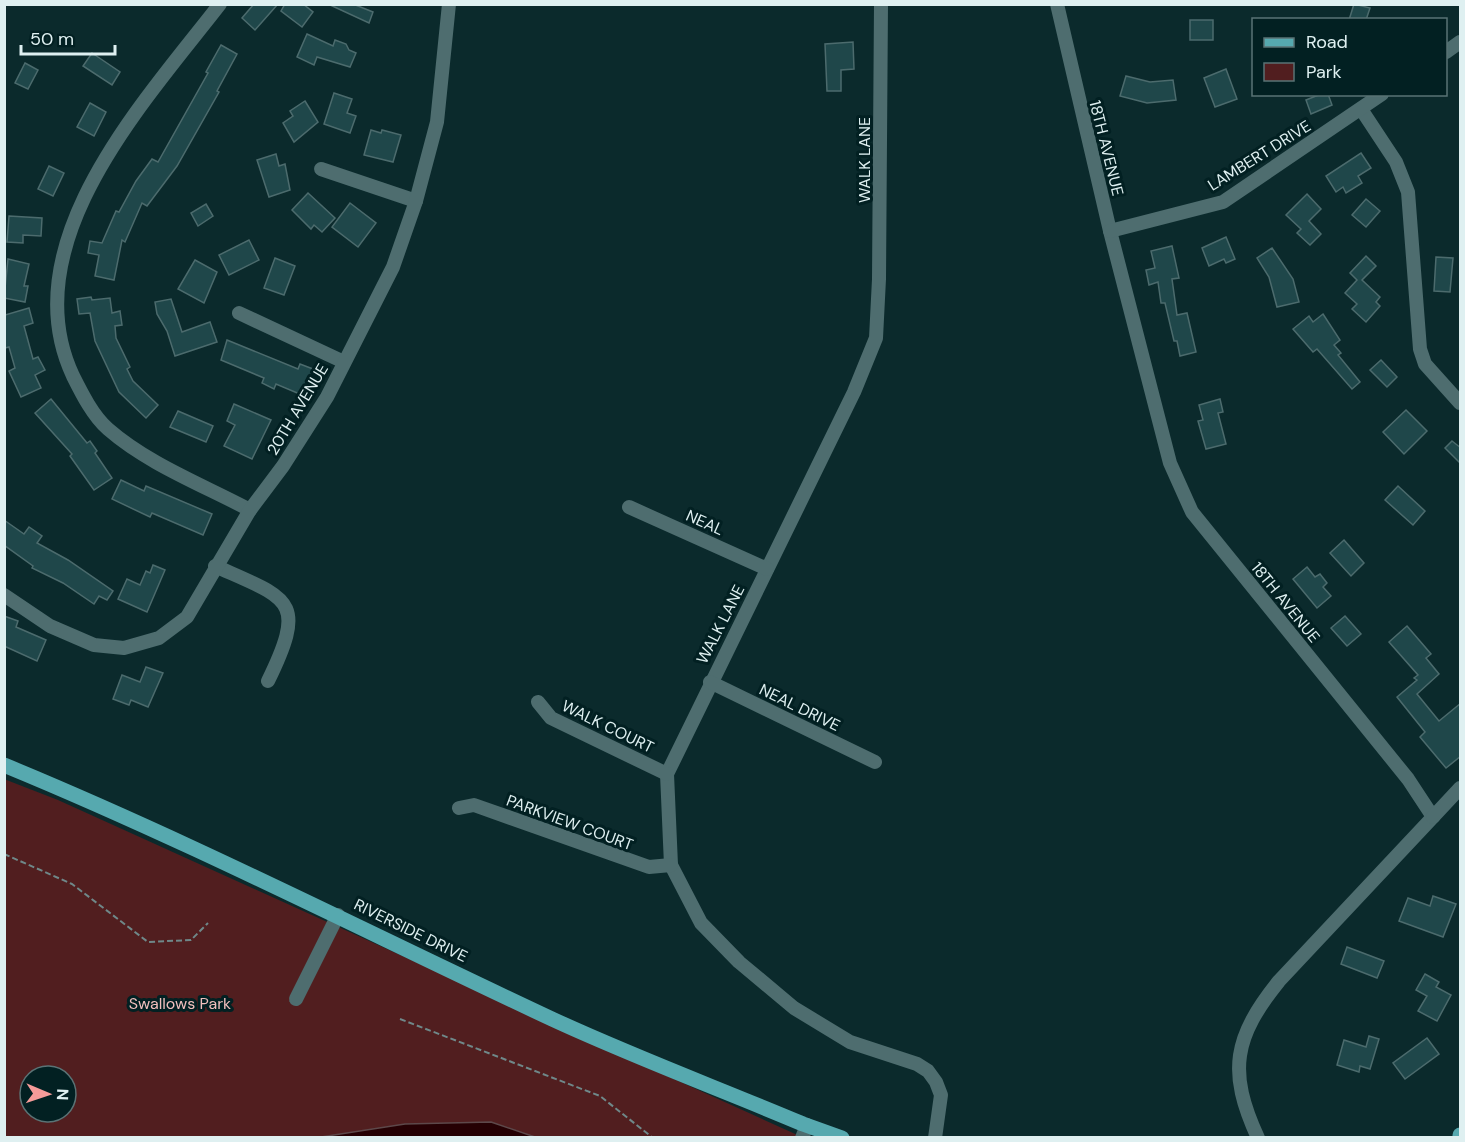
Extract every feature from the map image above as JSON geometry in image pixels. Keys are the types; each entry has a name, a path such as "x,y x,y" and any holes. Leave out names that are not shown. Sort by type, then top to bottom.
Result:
{"main road":[{"name":"RIVERSIDE DRIVE","path":"4,765 103,806 338,915 553,1020 804,1129 842,1137"}],"street":[{"path":"220,4 128,124 95,178 68,236 59,279 58,322 65,359 82,394 106,428 142,453 250,510"},
{"name":"20TH AVENUE","path":"4,595 50,626 94,645 124,648 159,638 187,617 250,510 283,466 327,397 393,267 416,201 437,122 448,4"},
{"name":"WALK LANE","path":"881,4 879,279 876,338 854,392 710,682 667,774 671,865 701,923 739,962 794,1008 850,1042 917,1064 928,1071 941,1095 935,1137"},
{"name":"18TH AVENUE","path":"1058,4 1110,231 1170,463 1191,512 1408,779 1433,818"},
{"path":"1447,51 1461,42"},
{"name":"LAMBERT DRIVE","path":"1110,231 1223,202 1379,96"},
{"path":"1361,109 1396,162 1408,192 1425,363 1461,403"},
{"path":"321,170 416,201"},
{"path":"239,313 344,362"},
{"name":"NEAL","path":"628,507 767,569"},
{"path":"215,566 278,594 289,615 286,644 268,681"},
{"name":"NEAL DRIVE","path":"710,682 875,762"},
{"name":"WALK COURT","path":"538,702 551,718 667,774"},
{"path":"1258,1137 1247,1114 1239,1083 1239,1054 1247,1028 1260,1004 1461,788"},
{"name":"PARKVIEW COURT","path":"459,808 474,805 649,867 671,865"},
{"path":"296,999 338,915"}],"path":[{"path":"4,854 72,884 148,942 190,940 208,923"},
{"path":"400,1019 600,1096 653,1137"}],"green space":[{"name":"Swallows Park","path":"4,779 58,800 802,1137 535,1137 491,1122 405,1124 321,1138 5,1137"}],"shaded area":[{"path":"491,1122 535,1137 321,1137 405,1124"}],"building":[{"path":"254,4 278,4 255,30 242,18"},
{"path":"285,4 303,4 313,12 302,27 281,11"},
{"path":"328,4 353,4 373,12 369,23"},
{"path":"1354,4 1370,8 1367,18 1350,18"},
{"path":"1190,20 1213,20 1213,40 1190,40"},
{"path":"307,34 333,46 335,40 346,44 349,50 356,53 350,67 317,57 314,65 297,57"},
{"path":"853,42 854,69 841,70 841,91 827,91 825,44"},
{"path":"221,45 237,54 217,91 219,92 177,166 147,206 142,203 125,242 122,240 114,280 95,276 99,255 88,253 90,241 102,243 116,211 119,212 136,181 152,159 158,162 208,73 206,72"},
{"path":"92,53 120,72 112,85 83,66"},
{"path":"25,63 38,70 28,89 15,83"},
{"path":"1226,69 1237,99 1215,107 1204,78"},
{"path":"1126,76 1150,82 1173,80 1176,100 1147,103 1120,96"},
{"path":"334,93 352,99 347,113 356,116 350,133 324,124"},
{"path":"1316,96 1329,96 1332,105 1311,114 1306,100"},
{"path":"305,101 318,122 294,142 283,123 293,116 290,111"},
{"path":"90,103 106,112 94,136 77,127"},
{"path":"371,130 381,133 382,130 401,135 393,162 364,155"},
{"path":"1361,153 1371,168 1358,176 1362,183 1346,193 1343,187 1336,192 1326,176"},
{"path":"276,154 279,166 285,164 290,190 269,197 257,160"},
{"path":"49,166 64,173 53,196 38,189"},
{"path":"308,193 335,218 322,232 314,225 311,229 292,210"},
{"path":"1307,194 1321,209 1309,221 1321,234 1310,245 1297,233 1301,229 1286,215"},
{"path":"1366,199 1380,211 1366,227 1352,215"},
{"path":"350,203 376,223 358,247 332,227"},
{"path":"206,204 213,216 198,226 191,213"},
{"path":"9,216 42,218 41,236 23,235 23,243 7,242"},
{"path":"1226,237 1235,259 1226,263 1224,259 1209,266 1202,248"},
{"path":"249,240 259,260 229,275 219,255"},
{"path":"1172,246 1179,278 1172,279 1177,315 1187,313 1196,352 1180,356 1165,303 1161,303 1158,282 1149,285 1146,270 1155,268 1151,251"},
{"path":"1272,248 1293,279 1299,302 1277,307 1269,277 1257,258"},
{"path":"1366,256 1376,266 1362,280 1380,297 1376,302 1380,306 1366,322 1352,309 1357,304 1345,293 1357,280 1350,273"},
{"path":"1436,257 1453,258 1450,292 1434,291"},
{"path":"275,258 295,266 284,295 264,288"},
{"path":"8,259 29,264 24,286 28,286 25,302 4,298"},
{"path":"195,260 217,272 204,303 178,289"},
{"path":"91,297 92,300 110,298 112,313 120,311 122,325 115,326 116,338 130,367 127,369 133,381 158,405 146,418 119,392 95,341 90,313 79,314 77,299"},
{"path":"171,299 182,332 210,322 217,342 175,356 167,331 157,314 155,302"},
{"path":"29,308 33,323 24,326 33,359 38,357 45,370 35,375 41,388 21,397 9,371 15,368 9,347 5,348 5,315"},
{"path":"1323,314 1340,340 1334,345 1341,353 1338,355 1360,382 1352,389 1317,349 1313,352 1293,329 1309,316 1313,322"},
{"path":"227,340 298,369 300,364 313,369 302,395 276,384 274,389 262,383 264,378 221,360"},
{"path":"1381,360 1397,377 1387,387 1370,370"},
{"path":"51,399 87,443 90,441 97,451 95,453 112,478 94,490 70,456 72,454 35,413"},
{"path":"1220,399 1223,412 1218,413 1226,444 1206,449 1198,421 1203,420 1199,405"},
{"path":"234,404 271,420 252,459 224,446 235,425 227,421"},
{"path":"1406,410 1427,431 1404,454 1383,432"},
{"path":"178,411 213,426 206,442 170,427"},
{"path":"1452,441 1461,448 1461,464 1445,448"},
{"path":"121,480 144,491 146,486 212,514 203,535 152,513 150,517 112,499"},
{"path":"1398,486 1425,511 1413,525 1385,500"},
{"path":"4,520 24,534 29,527 42,536 37,543 68,560 113,591 107,600 99,596 94,604 63,583 32,568 33,566 4,545"},
{"path":"1344,540 1364,563 1351,576 1330,553"},
{"path":"153,565 165,570 147,612 118,599 127,579 140,585 146,571 150,573"},
{"path":"1307,567 1315,577 1320,574 1327,583 1323,587 1331,596 1317,608 1293,579"},
{"path":"4,616 18,621 16,627 46,640 37,661 4,646"},
{"path":"1345,616 1361,634 1347,646 1331,628"},
{"path":"1407,626 1431,654 1426,658 1439,674 1417,694 1439,721 1461,703 1461,756 1446,768 1420,737 1425,732 1397,697 1417,680 1414,678 1418,675 1389,642"},
{"path":"146,667 163,673 148,707 131,700 129,705 113,699 122,675 140,682"},
{"path":"1433,896 1456,904 1443,937 1399,921 1408,898 1430,906"},
{"path":"1347,947 1384,961 1377,978 1341,964"},
{"path":"1425,974 1439,982 1436,987 1451,995 1437,1021 1418,1011 1427,996 1416,990"},
{"path":"1369,1036 1379,1039 1370,1069 1360,1066 1359,1072 1337,1065 1344,1040 1366,1047"},
{"path":"1427,1038 1439,1054 1405,1079 1393,1063"}]}
